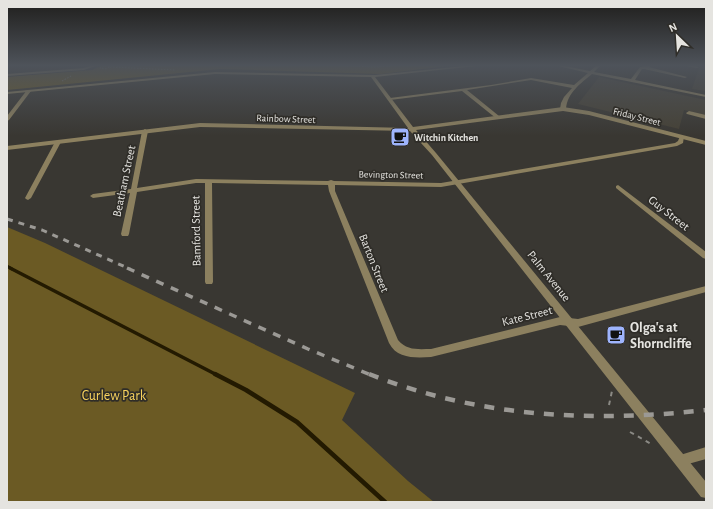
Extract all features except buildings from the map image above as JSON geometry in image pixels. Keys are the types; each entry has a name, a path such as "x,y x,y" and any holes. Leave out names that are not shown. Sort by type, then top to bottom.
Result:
{"street":[{"path":"7,93 51,89"},
{"name":"Palm Avenue","path":"382,89 411,129 456,182 706,492"},
{"path":"390,99 472,89"},
{"path":"564,109 563,103 575,89"},
{"path":"670,89 706,96"},
{"path":"464,90 496,117"},
{"path":"7,118 29,91"},
{"name":"Rainbow Street","path":"7,148 145,131 212,125 411,129 564,109"},
{"name":"Friday Street","path":"564,109 589,113 706,142"},
{"path":"689,113 706,117"},
{"name":"Beatham Street","path":"125,234 145,131"},
{"name":"Bevington Street","path":"93,196 187,182 209,181 434,185 675,144 681,142 682,137"},
{"path":"28,198 58,142"},
{"name":"Bamford Street","path":"209,181 209,282"},
{"name":"Barton Street","path":"331,182 332,190 392,338 401,350"},
{"name":"Guy Street","path":"618,187 706,256"},
{"name":"Kate Street","path":"401,350 411,353 431,353 560,321 578,323 706,289"},
{"path":"681,460 706,453"}],"shaded area":[{"path":"590,89 654,89 706,100 706,115 684,110 679,129 578,104"},
{"path":"692,89 706,89 706,91"}],"green space":[{"name":"Curlew Park","path":"7,227 45,243 355,393 342,420 408,481 434,502 7,502"}],"waterway":[{"path":"7,266 12,269"},
{"path":"10,268 217,375"},
{"path":"215,374 246,390 297,422 385,502"}],"railway":[{"path":"7,219 42,230 130,269"},
{"path":"127,268 308,349 371,375"},
{"path":"369,374 451,400 493,408 535,413 577,416 620,416 706,410"}],"place":[{"name":"Witchin Kitchen","path":"400,137"},
{"name":"Olga's at Shorncliffe","path":"616,335"}]}
